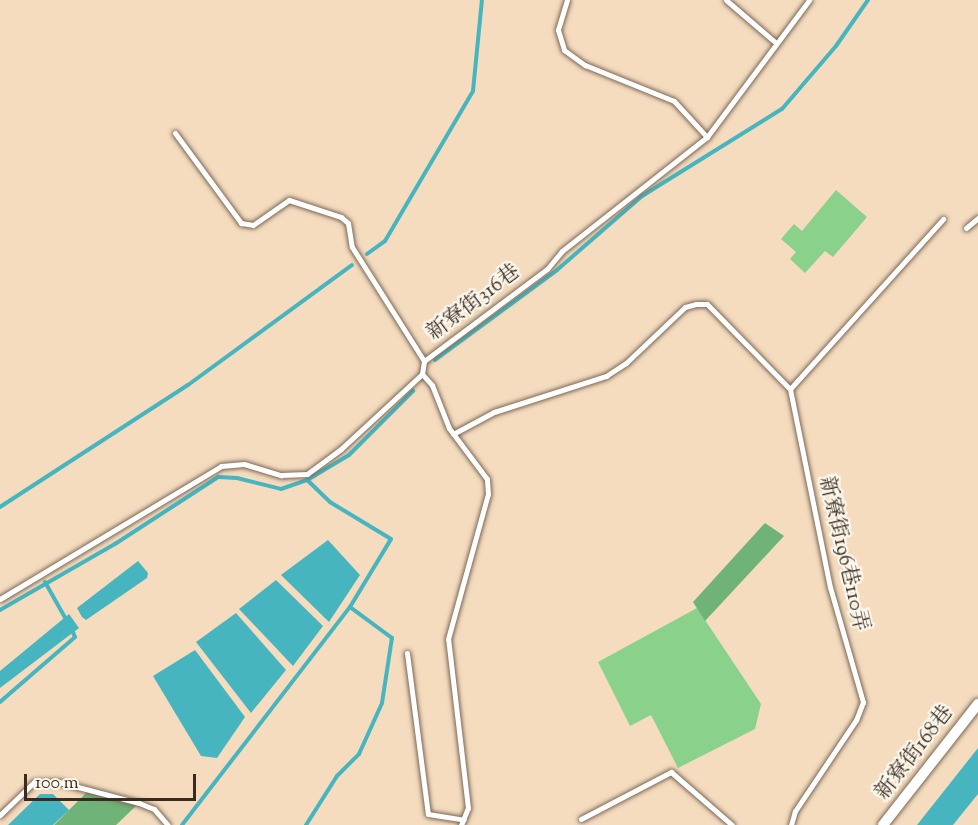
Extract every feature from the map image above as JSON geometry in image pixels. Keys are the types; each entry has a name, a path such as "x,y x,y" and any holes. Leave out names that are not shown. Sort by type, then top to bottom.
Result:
{"street":[{"name":"新寮街168巷","path":"884,825 978,705"}],"lane":[{"path":"567,0 558,30 564,50 585,65 674,101 707,137"},
{"path":"726,0 775,42"},
{"name":"新寮街316巷","path":"423,374 424,361 546,269 562,251 707,137 775,42 809,0"},
{"path":"175,133 241,223 253,225 289,200 341,216 348,223 352,247 424,361"},
{"path":"966,228 978,218"},
{"path":"453,434 494,412 606,376 626,363 685,307 707,304 790,388 943,219"},
{"path":"0,599 222,466 244,464 281,475 307,474 341,448 423,374 432,385 453,434 487,479 488,494 448,639 468,808 462,822 428,814 407,653"},
{"name":"新寮街196巷110弄","path":"790,388 830,587 863,702 856,720 795,811 791,825"},
{"path":"581,819 671,772 732,825"},
{"path":"0,815 34,782 59,782 139,803 154,809 168,825"}],"green space":[{"path":"836,190 867,217 833,257 825,251 805,273 790,259 796,252 781,239 794,224 802,231"},
{"path":"765,523 784,536 705,621 693,602"},
{"path":"697,608 761,704 755,729 678,768 651,715 630,726 598,662"},
{"path":"88,791 137,805 116,825 54,825"}],"water":[{"path":"328,540 360,575 329,622 281,575"},
{"path":"138,561 148,573 147,578 86,620 82,617 77,608"},
{"path":"276,580 323,626 293,666 239,609"},
{"path":"236,613 286,670 251,713 196,642"},
{"path":"69,614 79,628 0,688 0,671"},
{"path":"195,650 245,717 217,758 201,756 153,676"},
{"path":"978,748 978,794 953,825 917,825"},
{"path":"40,794 53,794 69,810 53,825 8,825"}],"waterway":[{"path":"367,254 385,241 473,91 482,0"},
{"path":"435,360 557,270 642,196 782,109 836,46 868,0"},
{"path":"0,507 188,385 352,265"},
{"path":"0,610 115,544 218,477 237,478 281,489 307,480 349,455 413,391"},
{"path":"306,825 337,776 359,754 382,703 392,638 350,607 391,539 330,502 307,480"},
{"path":"45,582 67,621"},
{"path":"182,825 350,607"},
{"path":"0,702 75,637 72,630"}]}
